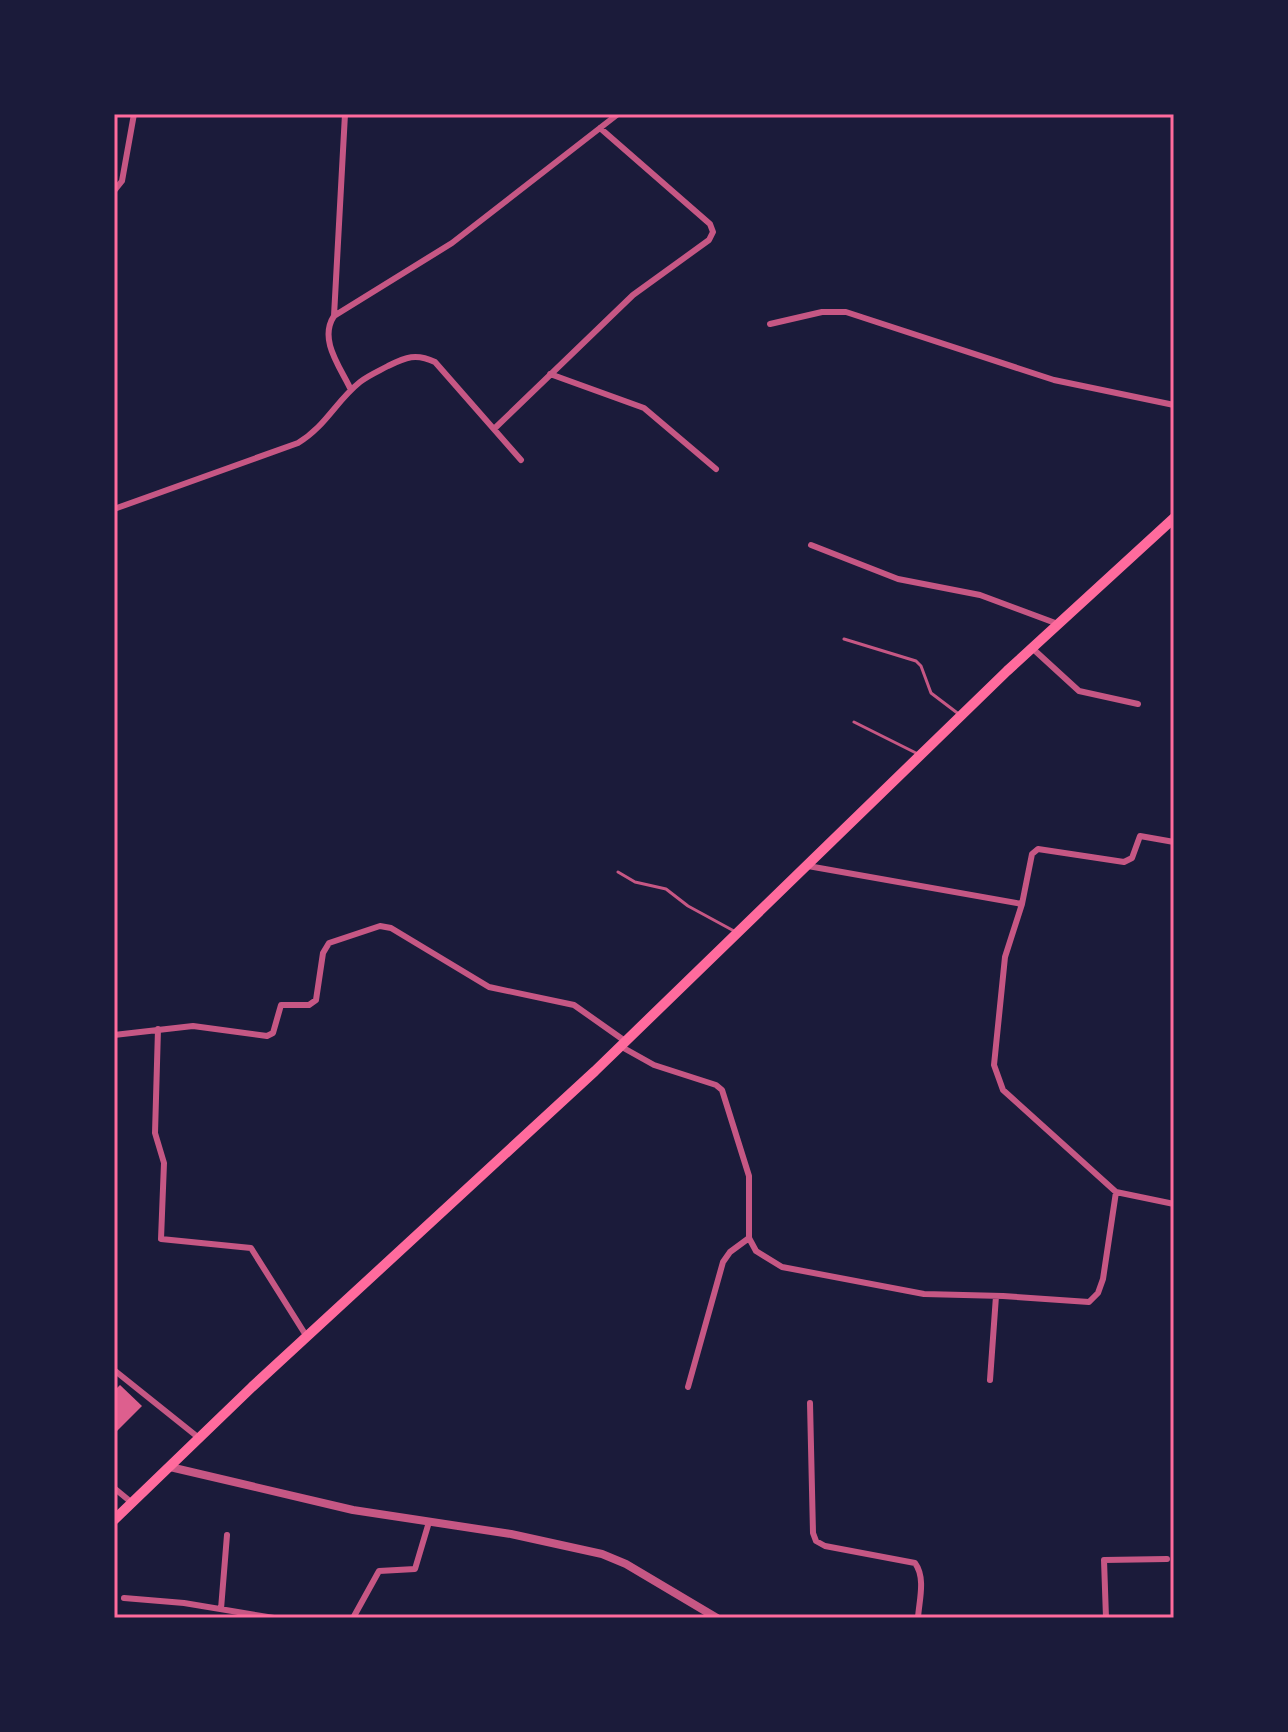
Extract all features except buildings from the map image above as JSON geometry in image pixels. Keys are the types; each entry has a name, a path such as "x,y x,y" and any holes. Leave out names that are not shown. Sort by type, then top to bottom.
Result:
{"highway":[{"path":"114,1520 622,1044 1032,648 1174,518"}],"street":[{"path":"114,191 122,181 134,114"},
{"path":"345,114 334,316 327,333 351,390"},
{"path":"334,316 452,243 618,114"},
{"path":"494,429 633,295 709,240 713,232 710,224 600,128"},
{"path":"770,324 822,312 846,312 1054,380 1174,405"},
{"path":"114,509 298,443 320,428 362,380 408,355 435,362 521,460"},
{"path":"550,374 644,408 716,469"},
{"path":"811,545 898,579 980,595 1058,624"},
{"path":"1032,648 1079,691 1138,704"},
{"path":"1174,842 1140,836 1132,858 1124,862 1038,849 1032,854 1022,904 1005,957 994,1065 1003,1090 1116,1192 1174,1204"},
{"path":"806,865 1022,904"},
{"path":"114,1035 193,1026 267,1036 273,1033 281,1005 313,1003 323,953 329,943 380,926 391,928 489,987 574,1005 654,1065 716,1085 722,1090 749,1176 749,1238 756,1251 791,1270 924,1294 1093,1301 1103,1279 1116,1192"},
{"path":"158,1029 155,1133 164,1163 161,1239 251,1248 307,1337"},
{"path":"688,1387 723,1262 730,1252 749,1238"},
{"path":"990,1380 996,1296"},
{"path":"114,1370 199,1438"},
{"path":"810,1403 814,1537 825,1546 915,1563 921,1579 918,1618"},
{"path":"170,1467 353,1510 511,1534 602,1554 626,1564 717,1618"},
{"path":"114,1488 131,1502"},
{"path":"353,1618 379,1571 415,1569 429,1522"},
{"path":"221,1609 227,1535"},
{"path":"1106,1618 1104,1560 1167,1559"},
{"path":"124,1598 184,1603 274,1618"}],"lane":[{"path":"844,639 916,661 921,666 931,693 961,716"},
{"path":"854,722 920,755"},
{"path":"618,872 635,882 666,889 692,909 737,933"}]}
